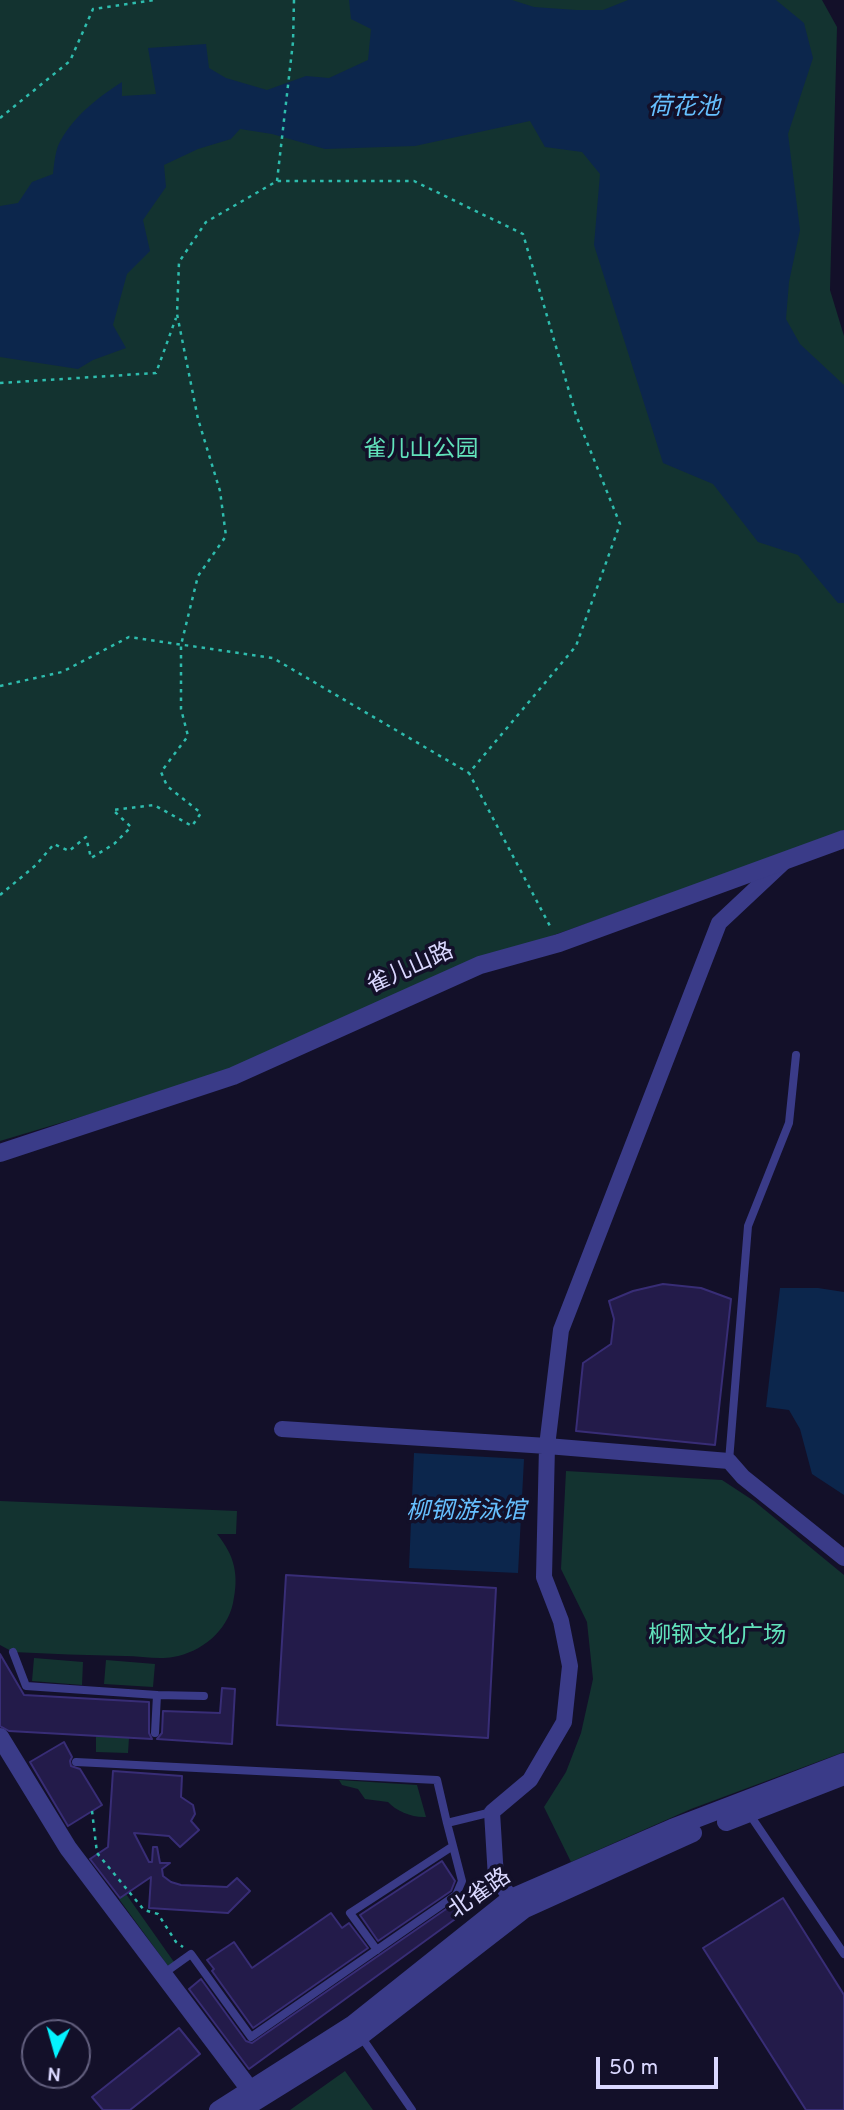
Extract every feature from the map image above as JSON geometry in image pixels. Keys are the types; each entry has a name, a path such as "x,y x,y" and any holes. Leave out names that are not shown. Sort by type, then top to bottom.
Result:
{"street":[{"name":"雀儿山路","path":"0,1153 233,1076 480,965 559,943 844,839"},
{"path":"518,1904 496,1878 492,1812 530,1780 564,1722 570,1666 561,1620 544,1577 547,1446 561,1330 719,923 785,861"},
{"path":"282,1429 729,1461 743,1477 844,1558"},
{"path":"0,1737 68,1848 254,2094"},
{"name":"北雀路","path":"218,2110 254,2094 357,2030 518,1904 679,1838 844,1762"},
{"name":"北雀路","path":"746,1808 844,1776"},
{"name":"北雀路","path":"242,2110 254,2094"}],"lane":[{"path":"729,1461 748,1226 789,1123 796,1055"},
{"path":"13,1652 26,1686 204,1696"},
{"path":"155,1732 157,1695"},
{"path":"76,1762 437,1780 462,1881 456,1895 251,2037 191,1954 163,1973"},
{"path":"746,1808 844,1954"},
{"path":"447,1823 492,1812"},
{"path":"377,1950 350,1913 453,1846"},
{"path":"357,2030 412,2110"}],"path":[{"path":"0,118 70,61 93,9 155,0"},
{"path":"277,181 293,41 293,0"},
{"path":"0,895 36,865 54,844 69,851 86,837 91,858 114,844 131,827 113,810 154,805 192,826 201,813 167,786 161,772 188,736 181,709 181,645 198,576 226,536 220,491 198,419 177,314 179,262 206,222 277,181 414,181 523,234 576,415 620,524 576,646 469,773"},
{"path":"0,383 156,373 177,314"},
{"path":"0,686 62,672 129,637 273,658 469,773 559,943"},
{"path":"92,1811 97,1853 144,1910 158,1914 176,1942 191,1954"}],"green space":[{"name":"雀儿山公园","path":"0,0 822,0 837,27 830,290 844,336 844,830 782,855 554,935 231,1072 0,1141"},
{"name":"柳钢文化广场","path":"566,1471 722,1480 754,1501 844,1575 844,1752 691,1809 571,1862 544,1807 566,1772 581,1733 593,1679 587,1622 561,1569"},
{"path":"0,1501 237,1511 236,1534 217,1534 232,1558 236,1584 233,1603 225,1623 212,1639 203,1645 168,1658 13,1652 0,1645"},
{"path":"34,1658 83,1662 82,1685 32,1681"},
{"path":"106,1660 155,1664 153,1687 104,1684"},
{"path":"96,1736 129,1738 128,1753 96,1752"},
{"path":"339,1780 417,1785 426,1817 405,1813 388,1802 365,1799 358,1789 342,1785"},
{"path":"126,1894 174,1962 168,1966 119,1899"},
{"path":"345,2071 373,2110 290,2110"}],"water":[{"name":"荷花池","path":"349,0 512,0 534,7 603,10 628,0 776,0 804,23 813,58 788,134 800,230 789,282 786,319 800,344 844,385 844,603 838,603 798,555 758,542 713,484 663,463 594,245 600,174 582,152 545,147 530,121 415,146 325,149 272,134 240,129 231,139 198,149 164,165 166,187 143,220 150,251 127,274 113,325 126,348 93,360 78,369 0,357 0,206 18,203 32,182 53,174 58,146 77,118 122,82 122,96 156,94 148,48 206,44 209,68 226,78 267,90 306,76 329,78 368,60 371,29 351,19"},
{"path":"780,1288 818,1288 844,1292 844,1495 812,1474 800,1429 789,1410 766,1407"},
{"name":"柳钢游泳馆","path":"414,1453 524,1459 518,1573 409,1568"}],"building":[{"path":"663,1284 701,1288 731,1299 715,1445 576,1431 583,1363 611,1344 614,1319 609,1301 633,1291"},
{"path":"286,1575 496,1588 488,1738 277,1725"},
{"path":"0,1654 24,1695 149,1702 149,1733 152,1739 9,1731 0,1726"},
{"path":"222,1688 235,1689 232,1744 157,1739 162,1733 163,1711 220,1713"},
{"path":"64,1742 72,1757 71,1766 80,1769 102,1805 68,1826 30,1762"},
{"path":"113,1771 182,1776 181,1797 193,1805 195,1814 191,1821 199,1830 180,1847 169,1836 134,1833 149,1862 152,1862 153,1847 157,1847 160,1863 170,1863 162,1869 163,1876 171,1882 227,1887 237,1878 250,1891 228,1913 149,1908 151,1877 120,1898 90,1859 108,1847"},
{"path":"442,1861 455,1881 451,1891 378,1941 360,1915"},
{"path":"462,1898 469,1909 249,2069 189,1989 201,1979 246,2041 252,2043"},
{"path":"783,1898 844,1995 844,2110 806,2110 703,1948"},
{"path":"331,1913 342,1928 349,1923 368,1948 253,2028 207,1960 234,1942 252,1968"},
{"path":"179,2028 200,2054 130,2110 103,2110 92,2097"}]}
